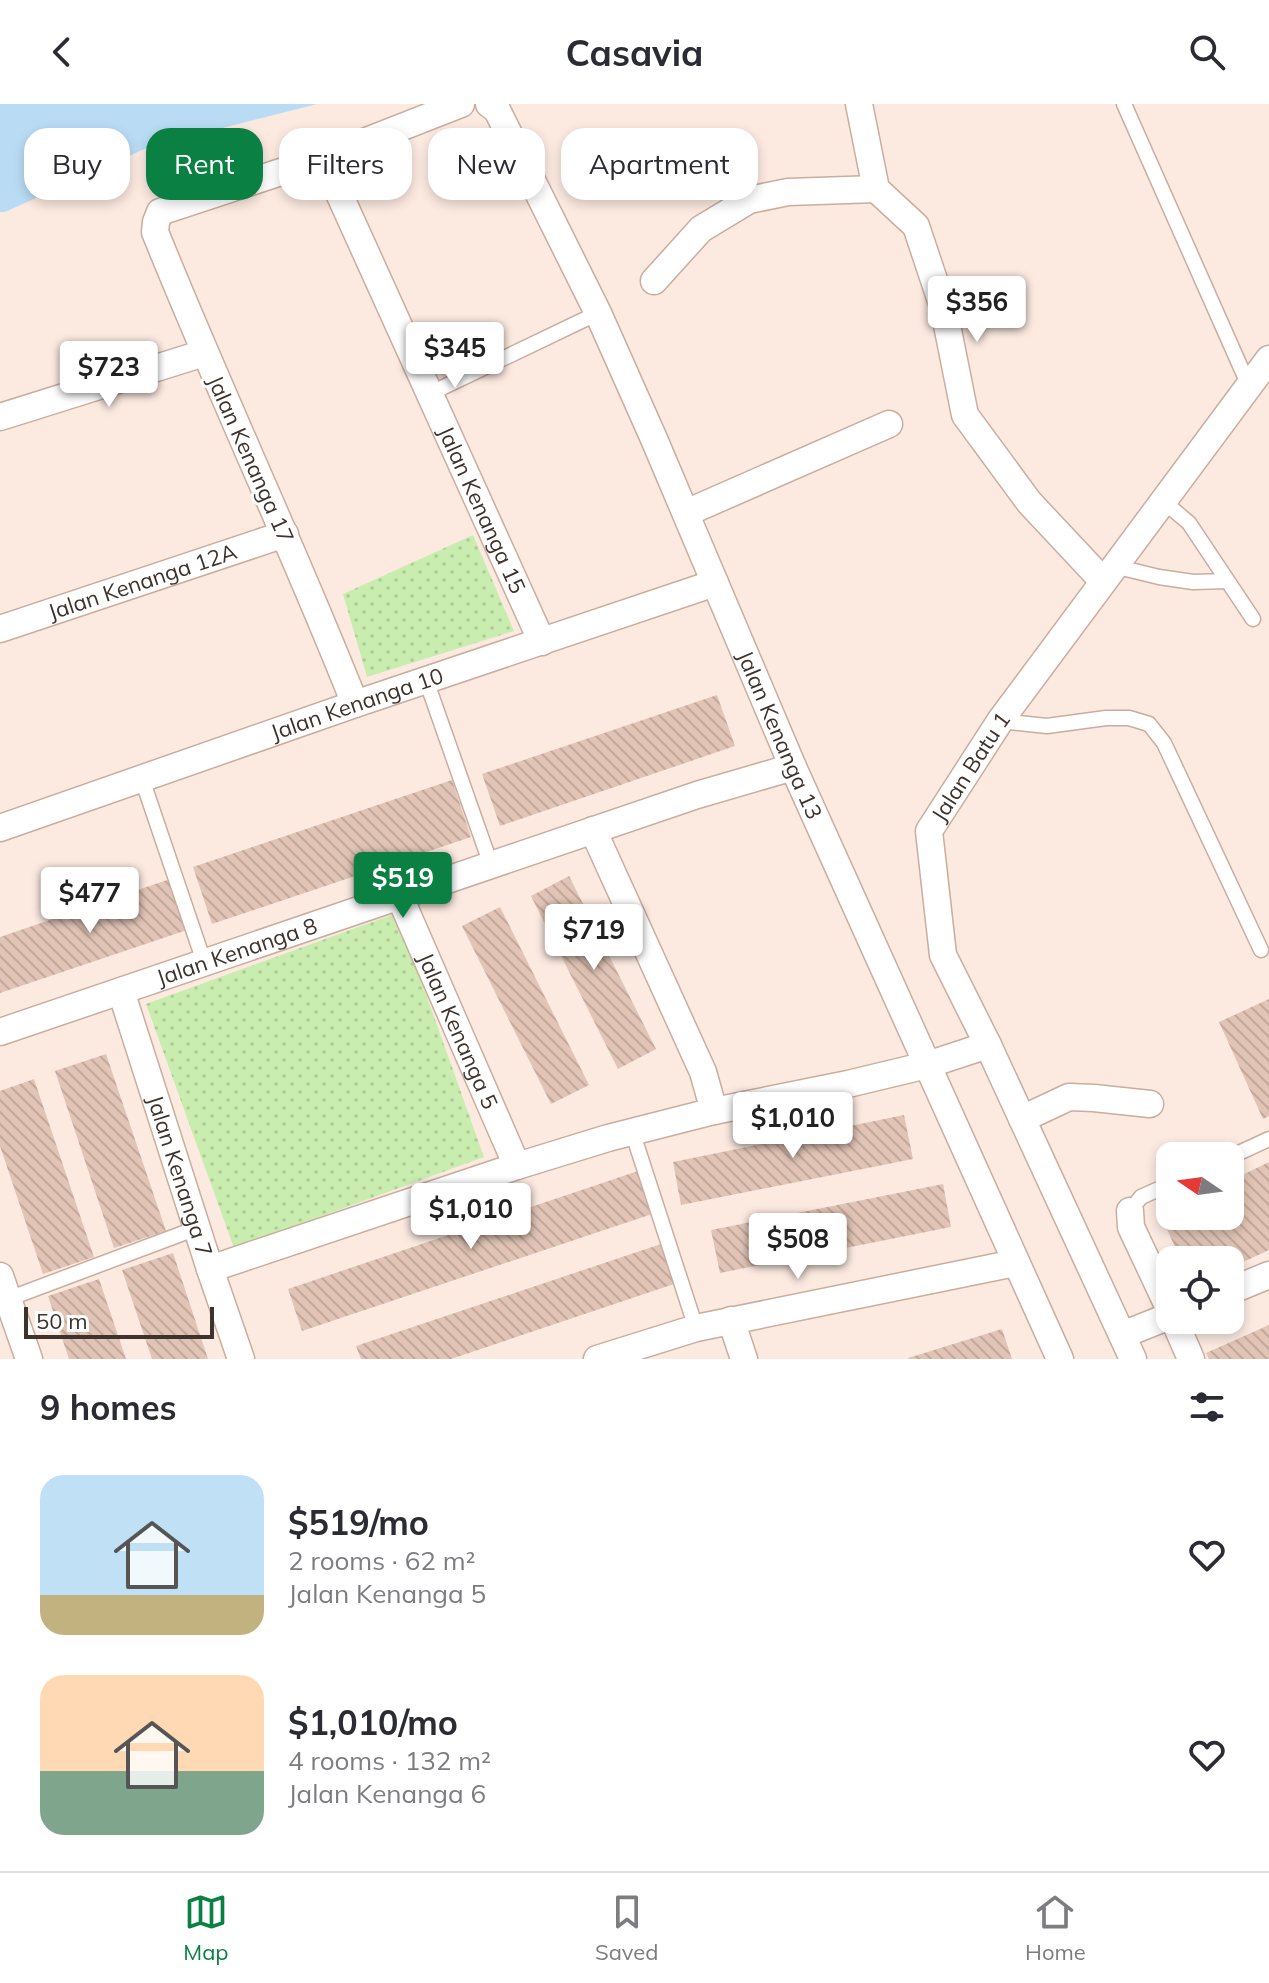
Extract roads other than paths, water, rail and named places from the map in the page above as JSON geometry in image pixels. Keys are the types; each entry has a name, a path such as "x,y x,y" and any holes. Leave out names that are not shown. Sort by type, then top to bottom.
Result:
{"street":[{"path":"400,128 461,104"},
{"path":"859,104 876,189 916,226 944,310 965,415 1029,502 1108,573"},
{"name":"Jalan Kenanga 13","path":"493,107 598,313 793,767 1060,1359"},
{"name":"Jalan Kenanga 17","path":"279,173 160,212 155,232 355,704"},
{"path":"654,281 701,229 749,200 788,192 876,189"},
{"name":"Jalan Kenanga 15","path":"342,200 542,642"},
{"path":"0,417 204,353"},
{"name":"Jalan Batu 1","path":"1133,1359 988,1045 943,955 929,831 1000,721 1269,359"},
{"path":"686,513 889,424"},
{"name":"Jalan Kenanga 12A","path":"0,629 285,534"},
{"name":"Jalan Kenanga 10","path":"0,828 715,583"},
{"name":"Jalan Kenanga 8","path":"0,1032 697,795 793,767"},
{"path":"593,830 703,1072 714,1111"},
{"name":"Jalan Kenanga 5","path":"399,895 517,1166"},
{"name":"Jalan Kenanga 7","path":"121,991 241,1359"},
{"path":"210,1269 517,1166 632,1131 927,1065 988,1045"},
{"path":"1022,1119 1069,1097 1150,1104"},
{"path":"1130,1211 1131,1227 1156,1280"},
{"path":"597,1359 696,1328 1015,1263"},
{"path":"1244,1285 1269,1275"},
{"path":"4,1288 29,1359"},
{"path":"731,1320 744,1359"},
{"path":"1122,1335 1156,1323"},
{"path":"1179,1334 1191,1359"}],"lane":[{"path":"1124,104 1249,386"},
{"path":"429,394 598,313"},
{"path":"1163,501 1189,523 1253,619"},
{"path":"1108,573 1193,582 1227,581"},
{"path":"426,680 491,865"},
{"path":"1000,721 1047,726 1129,718 1149,724 1164,743 1261,950"},
{"path":"142,779 204,962"},
{"path":"632,1131 696,1328"},
{"path":"1244,1151 1269,1139"},
{"path":"1130,1211 1141,1197 1156,1190"},
{"path":"4,1288 197,1228"}],"water":[{"path":"0,104 317,104 222,128 146,128 146,148 130,155 130,128 24,128 24,200 32,200 0,212"}]}
